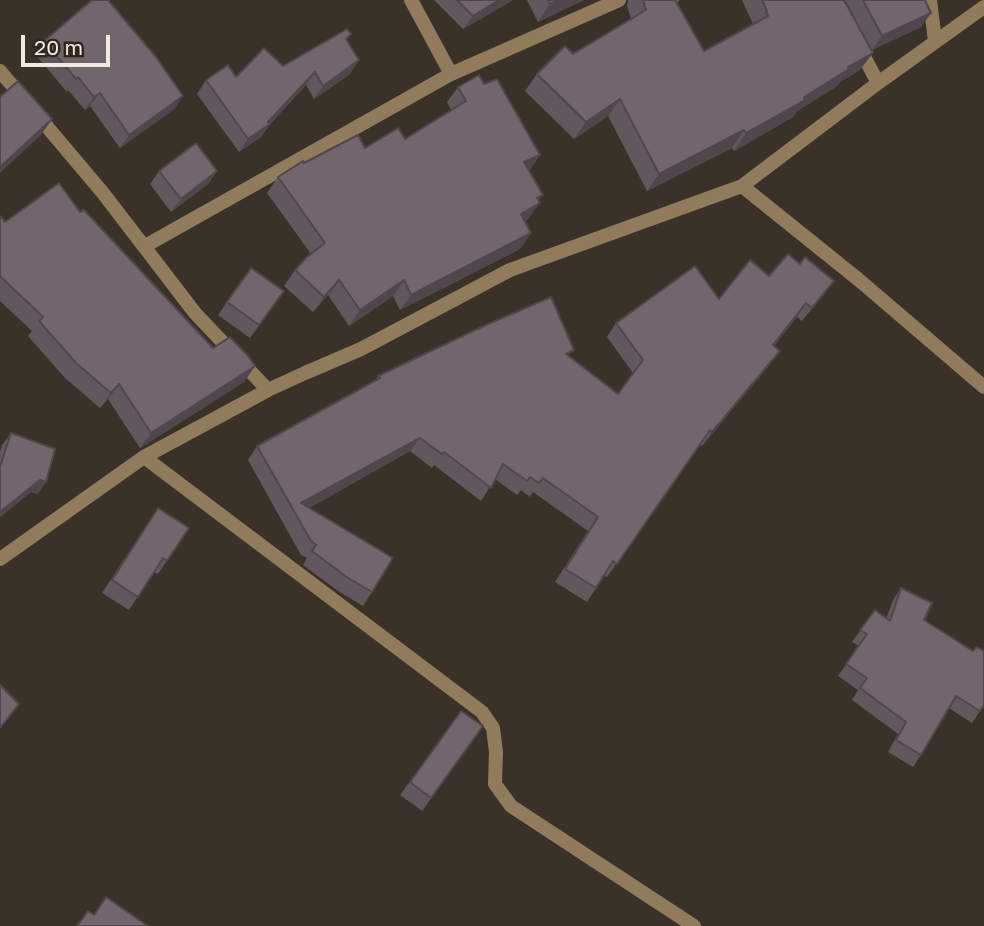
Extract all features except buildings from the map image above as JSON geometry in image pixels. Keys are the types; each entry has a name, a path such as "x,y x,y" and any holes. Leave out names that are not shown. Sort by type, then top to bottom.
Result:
{"street":[{"path":"411,0 450,74"},
{"path":"145,246 450,74 619,0"},
{"path":"930,0 935,41"},
{"path":"0,559 144,457 268,390 361,349 510,270 743,186 878,83 984,7"},
{"path":"853,35 878,83"},
{"path":"0,71 103,193 195,313 268,390"},
{"path":"743,186 859,280 984,387"},
{"path":"144,457 482,712 493,729 496,752 495,784 511,806 694,926"}]}
